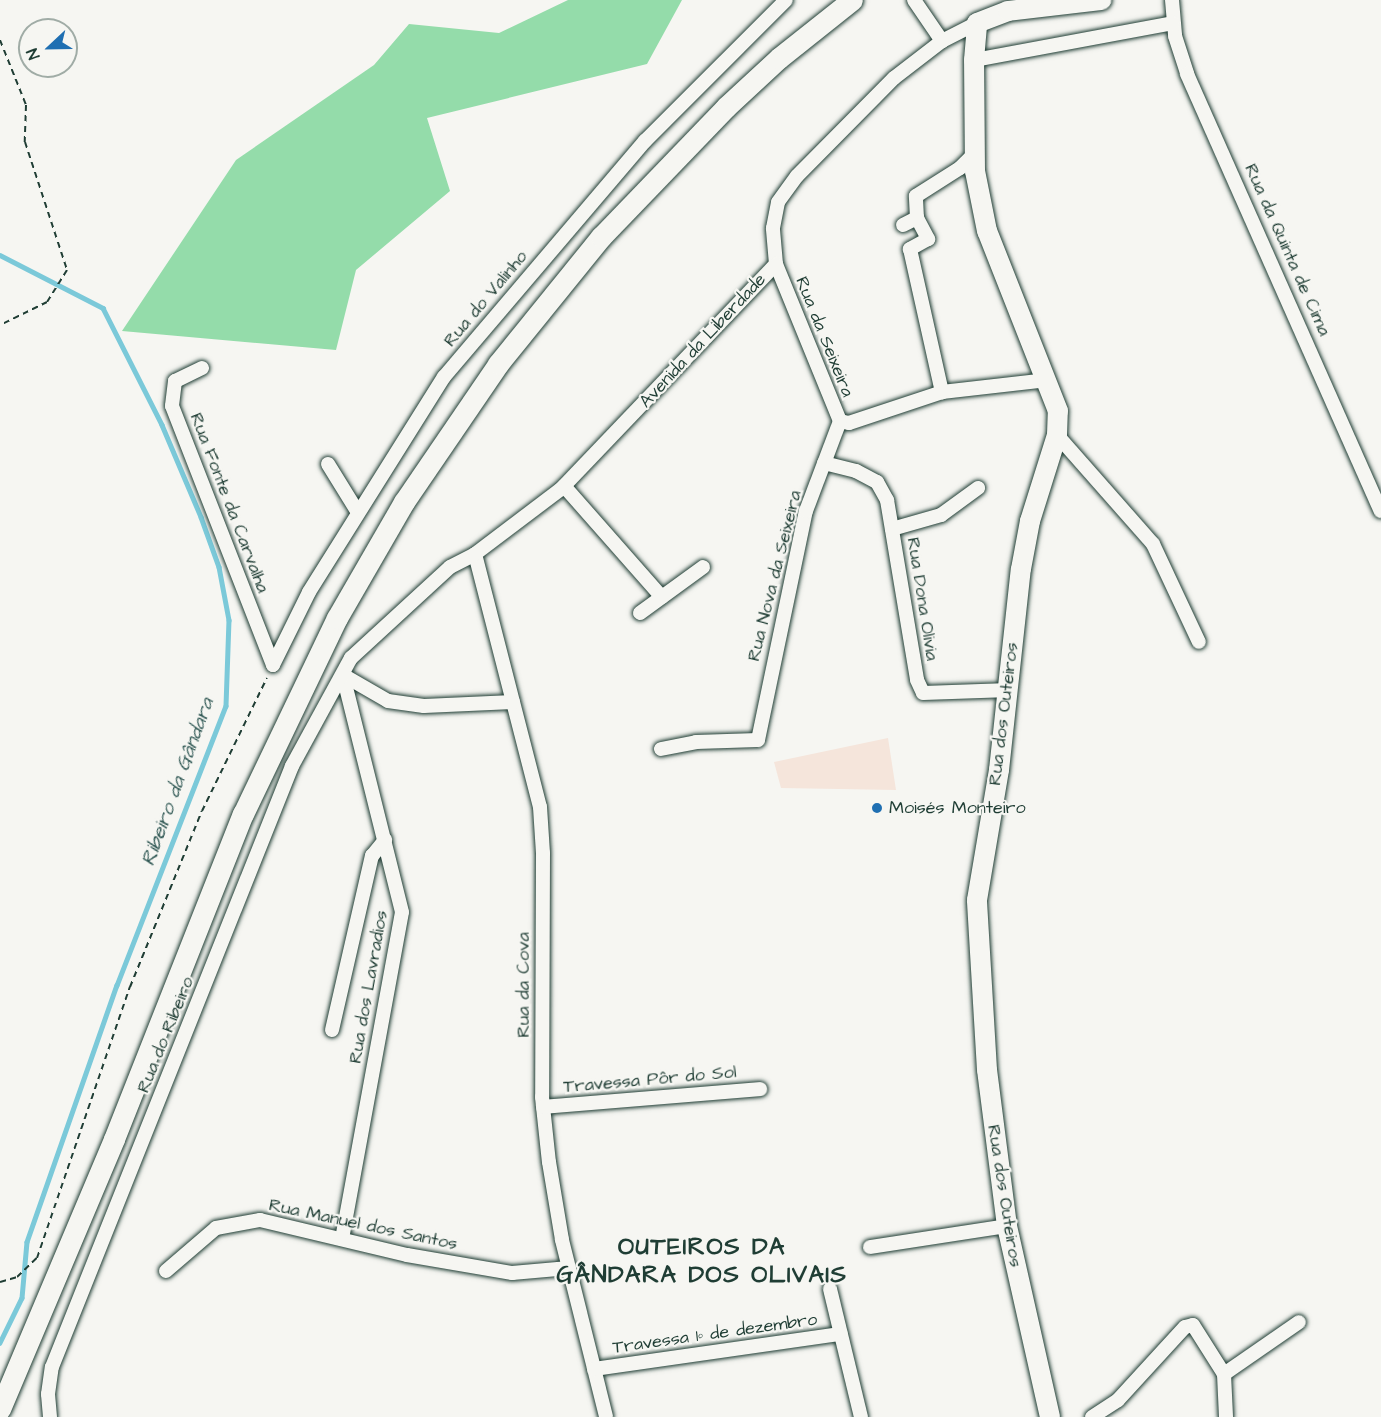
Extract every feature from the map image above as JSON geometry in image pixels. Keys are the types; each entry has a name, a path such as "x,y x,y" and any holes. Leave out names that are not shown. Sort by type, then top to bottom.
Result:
{"main road":[{"path":"0,1409 114,1139 243,814 337,618 404,502 498,364 601,237 726,107 779,58 852,0"}],"street":[{"name":"Rua do Valinho","path":"273,665 309,592 357,511 451,369 645,141 786,0"},
{"path":"914,0 942,41"},
{"name":"Avenida da Liberdade","path":"475,554 564,486 776,264 774,219 790,183 894,78 942,41 977,23 1008,11 1101,0"},
{"name":"Rua da Quinta de Cima","path":"1172,0 1173,23 1187,74 1381,511"},
{"name":"Rua dos Outeiros","path":"977,23 974,60 974,154 996,258 1058,411 1057,435 1027,534 1010,690 977,900 987,1070 1007,1226 1050,1417"},
{"path":"974,60 1173,23"},
{"path":"942,392 910,249 928,238 917,218 916,196 960,168 974,154"},
{"path":"903,225 917,218"},
{"name":"Rua da Seixeira","path":"776,264 840,422"},
{"name":"Rua Fonte da Carvalha","path":"202,368 175,381 172,406 273,665"},
{"path":"840,422 849,423 942,392 1047,380"},
{"name":"Rua Nova da Seixeira","path":"661,749 696,742 758,740 806,511 840,422"},
{"path":"1057,435 1153,544 1199,642"},
{"name":"Rua Dona Olivia","path":"824,463 856,471 877,482 887,500 920,689 928,695 1010,690"},
{"path":"328,464 357,511"},
{"path":"564,486 662,597"},
{"path":"892,530 941,515 978,488"},
{"name":"Rua do Ribeiro","path":"50,1417 48,1394 52,1367 292,766 351,658 450,567 475,554"},
{"name":"Rua da Cova","path":"475,554 540,807 543,853 543,1107 549,1162 569,1268 606,1417"},
{"path":"640,613 703,567"},
{"path":"343,675 388,701 424,706 513,702"},
{"name":"Rua dos Lavradios","path":"342,1239 402,912 343,675"},
{"path":"332,1030 372,856 385,840"},
{"name":"Travessa Pôr do Sol","path":"543,1107 760,1089"},
{"name":"Rua Manuel dos Santos","path":"166,1271 216,1228 238,1221 260,1220 512,1273 569,1268"},
{"path":"870,1247 1007,1226"},
{"path":"830,1289 861,1417"},
{"path":"1224,1374 1299,1322"},
{"path":"1092,1417 1118,1400 1185,1327 1192,1325 1224,1374 1226,1417"},
{"name":"Travessa 1º de dezembro","path":"594,1370 841,1334"}],"path":[{"path":"0,40 26,105 25,142 67,270 47,302 0,326"},
{"path":"0,1282 17,1277 36,1258 130,987 202,811 273,665"}],"shaded area":[{"path":"888,738 896,790 781,788 774,762"}],"green space":[{"path":"568,0 682,0 647,64 427,118 450,191 356,270 336,350 122,331 236,160 374,65 409,24 499,33"}],"waterway":[{"name":"Ribeiro da Gândara","path":"0,255 103,308 162,425 201,517 219,567 229,620 226,706 117,985 27,1242 22,1298 0,1343"}],"place":[{"name":"Moisés Monteiro","path":"877,808"}],"district":[{"name":"OUTEIROS DA GÂNDARA DOS OLIVAIS","path":"702,1262"}]}
